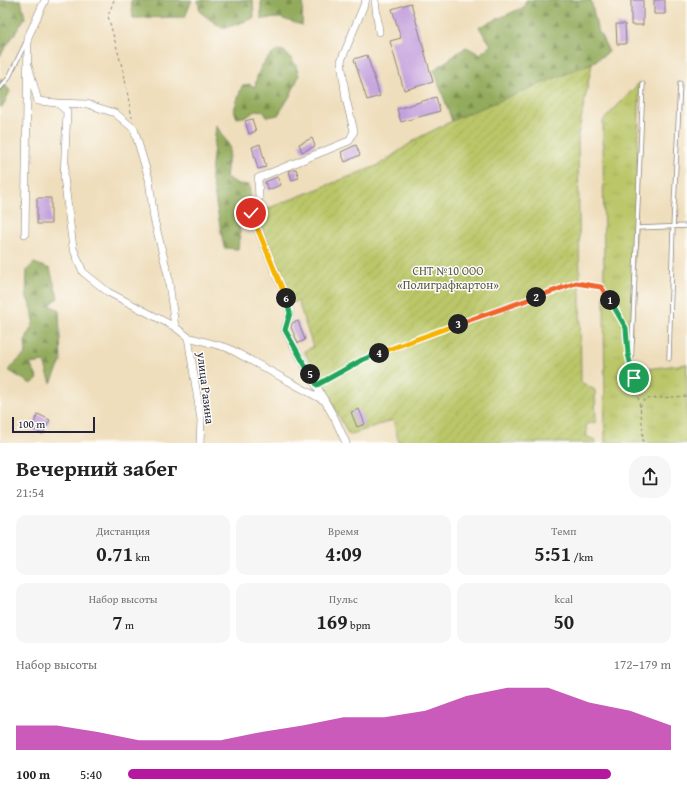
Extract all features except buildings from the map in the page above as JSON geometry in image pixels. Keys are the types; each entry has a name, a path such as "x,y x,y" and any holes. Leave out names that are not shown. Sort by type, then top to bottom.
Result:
{"street":[{"path":"25,234 28,37 45,0"},
{"path":"346,443 335,418 285,330 290,313 286,298 251,213 259,198 258,178 349,141 354,131 346,99 341,61 366,0"},
{"path":"375,0 379,32"},
{"path":"28,65 38,101 88,104 115,113 134,129 148,179 154,219 168,275 175,327"},
{"path":"57,103 67,111 64,177 73,248 82,272 108,292 175,327 188,337 228,348 324,400"},
{"name":"улица Разина","path":"188,337 200,420 200,443"}],"lane":[{"path":"0,88 8,79 28,37"},
{"path":"670,359 673,227 680,83"},
{"path":"631,370 643,84"},
{"path":"638,228 687,226"},
{"path":"317,385 362,360 576,283"}],"path":[{"path":"114,0 108,16 124,74 134,129"},
{"path":"576,283 601,287 617,309 626,328 627,348"},
{"path":"631,370 643,416 643,443"},
{"path":"640,407 645,399 687,396"}],"green space":[{"path":"0,0 21,0 25,18 0,56"},
{"path":"131,0 192,0 185,17 133,18"},
{"path":"198,0 253,0 254,18 223,29 200,12"},
{"path":"261,0 303,0 302,25 280,18 261,19"},
{"path":"526,0 591,0 597,28 609,52 592,63 452,121 434,70 466,47 480,54 491,45 479,27 524,7"},
{"path":"278,50 284,51 295,63 299,76 290,96 278,115 267,117 263,111 256,110 248,116 237,118 234,110 242,86 249,84 255,87 262,66 268,58"},
{"name":"СНТ №10 ООО «Полиграфкартон»","path":"592,63 578,135 581,382 595,390 596,422 586,424 587,437 596,440 596,443 399,443 393,420 349,435 304,351 313,347 298,301 291,303 256,213 379,165 418,138 462,116"},
{"path":"0,78 10,91 3,106 0,107"},
{"path":"640,82 630,371 687,364 687,443 605,443 603,121"},
{"path":"216,125 230,147 226,177 238,184 249,185 251,199 238,215 240,232 238,249 224,248 211,175"},
{"path":"34,263 50,269 58,298 50,305 59,310 61,362 51,383 44,362 30,364 38,379 31,384 8,370 26,353 25,341 34,321 32,308 26,296 27,270"}],"route":[{"path":"251,213 286,298 290,313 285,330 317,385 362,360 440,330 576,283 601,287 617,309 626,328 628,354 634,378"}]}
